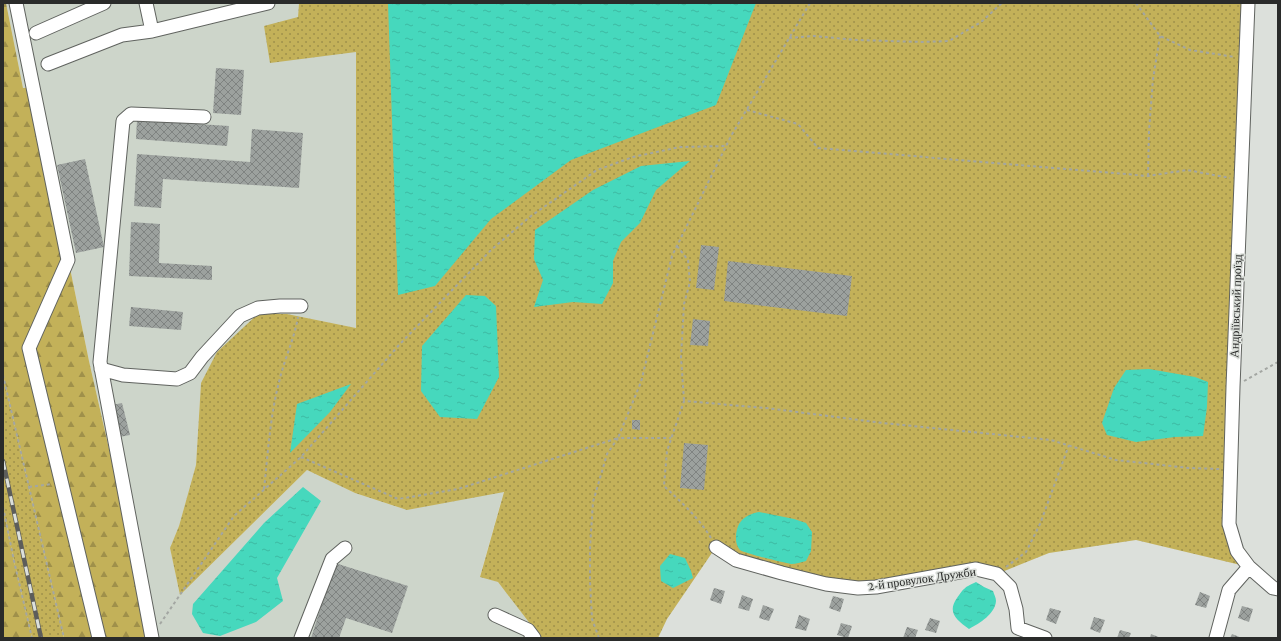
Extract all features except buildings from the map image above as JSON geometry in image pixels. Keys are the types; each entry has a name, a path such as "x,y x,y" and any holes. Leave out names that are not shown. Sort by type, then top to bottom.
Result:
{"street":[{"path":"16,3 68,260 29,348 99,638"},
{"path":"36,33 104,3"},
{"path":"146,3 152,31"},
{"path":"48,64 122,35 152,31 268,3"},
{"name":"Андріївський проїзд","path":"1248,3 1229,524 1237,551 1249,567 1273,588 1278,589"},
{"path":"152,637 100,362 123,121 131,114 204,117"},
{"path":"101,369 123,375 177,379 190,374 202,357 240,316 258,308 300,306"},
{"name":"2-й провулок Дружби","path":"716,547 736,560 826,584 858,588 876,587 976,569 997,574"},
{"path":"301,638 332,559 345,548"},
{"path":"1216,638 1230,590 1249,567"},
{"path":"997,574 1010,587 1016,610 1018,628 1045,638"},
{"path":"495,615 528,630 534,638"}],"path":[{"path":"599,638 592,619 590,582 590,547 594,502 607,454 618,438 641,382 672,256 726,146 810,3"},
{"path":"789,38 814,36 864,40 950,41 981,22 1002,3"},
{"path":"1136,3 1160,36 1190,50 1246,58"},
{"path":"1148,176 1149,132 1153,79 1160,36"},
{"path":"747,110 798,124 818,148 1148,176 1187,170 1241,180"},
{"path":"152,637 234,516 301,457 399,345 491,250 531,216 597,170 633,157 680,147 726,146"},
{"path":"677,246 688,260 690,282 683,312 681,357 684,401 667,451 664,486 706,529 716,547"},
{"path":"264,490 269,437 279,381 296,333 300,306"},
{"path":"1233,387 1278,362"},
{"path":"3,375 64,638"},
{"path":"684,401 766,408 883,423 1051,440 1116,460 1189,468 1231,469"},
{"path":"301,457 398,499 458,489 618,438 671,438"},
{"path":"997,574 1026,552 1040,524 1069,445"},
{"path":"29,488 61,482"},
{"path":"3,507 32,638"}],"shaded area":[{"path":"6,3 299,3 298,17 356,52 356,328 287,314 201,383 196,465 179,526 170,548 180,595 307,470 355,493 407,510 504,491 480,576 498,582 541,638 152,638 89,361 33,86 23,88"}],"green space":[{"path":"3,3 6,3 23,88 33,87 89,361 152,638 64,638 3,375"},
{"path":"299,3 1248,3 1229,524 1249,567 1136,540 1049,553 997,574 976,569 876,587 826,584 716,547 667,619 658,638 541,638 498,582 480,577 504,492 407,510 355,493 307,470 180,595 170,548 179,526 196,465 201,383 217,352 258,314 287,314 356,328 356,52 270,63 264,26 298,17"},
{"path":"3,375 64,638 32,638 14,561 3,507"},
{"path":"3,507 14,561 32,638 3,638"}],"water":[{"path":"388,3 756,3 716,105 571,160 491,219 435,286 398,295"},
{"path":"690,161 656,190 640,223 621,242 613,261 613,283 602,304 573,302 534,307 543,280 534,259 535,230 593,190 641,166"},
{"path":"466,295 485,296 496,306 499,377 477,419 440,417 421,391 422,346"},
{"path":"1149,369 1195,377 1208,382 1207,407 1203,436 1175,437 1136,442 1107,435 1102,423 1114,388 1126,370"},
{"path":"351,384 330,412 290,453 297,404"},
{"path":"303,487 321,501 277,578 283,601 256,622 220,636 203,633 192,614 193,604 264,523"},
{"path":"759,512 806,523 812,532 811,551 806,561 791,564 740,550 736,539 739,524 745,517"},
{"path":"670,554 685,558 693,578 673,588 661,581 660,566"},
{"path":"976,582 993,591 996,601 990,614 969,629 954,615 953,607 963,590"}],"railway":[{"path":"3,461 41,638"}]}
